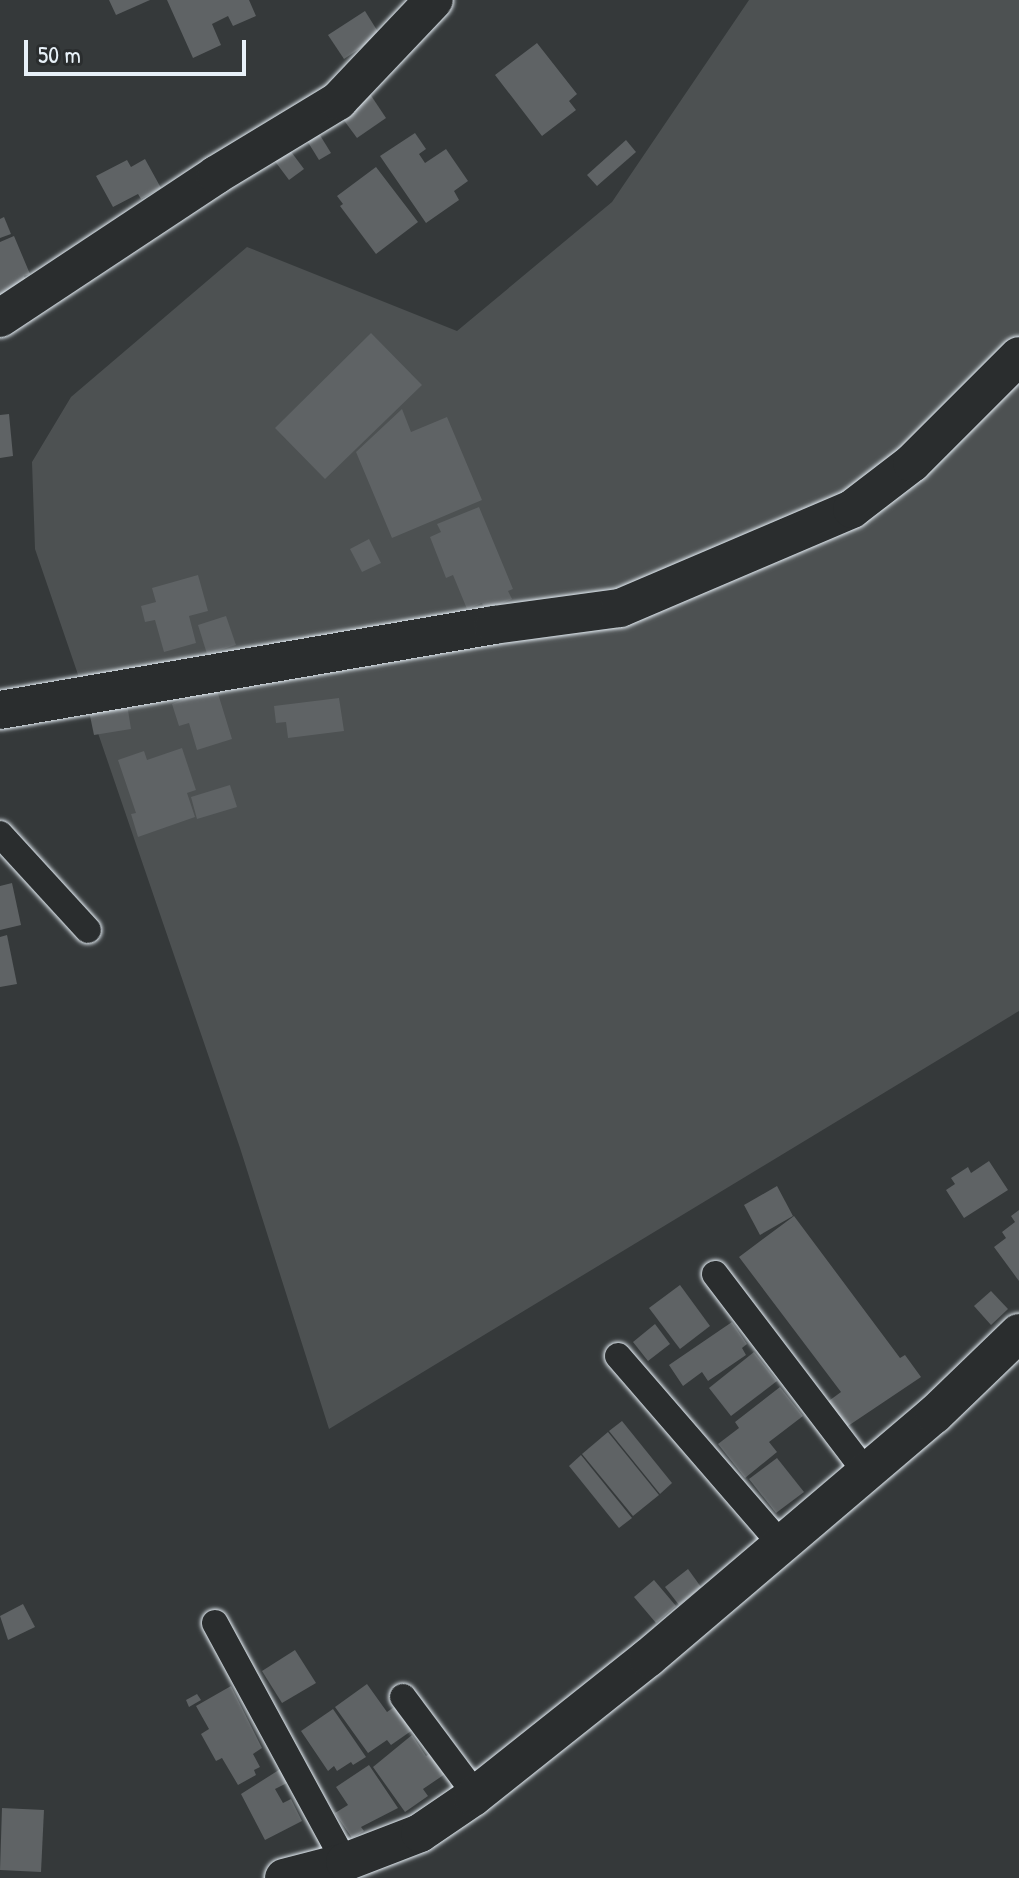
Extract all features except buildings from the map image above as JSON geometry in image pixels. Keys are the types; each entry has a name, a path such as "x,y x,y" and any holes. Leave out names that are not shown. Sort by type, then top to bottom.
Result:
{"street":[{"path":"0,318 216,175 338,101 434,0"},
{"path":"0,710 494,625 620,608 852,509 912,463 1019,356"},
{"path":"0,834 88,930"},
{"path":"715,1274 866,1472"},
{"path":"215,1623 314,1873 420,1833 476,1795 648,1658 934,1415 1019,1333"},
{"path":"618,1356 781,1544"},
{"path":"403,1697 476,1795"}],"shaded area":[{"path":"749,0 1019,0 1019,1011 329,1429 240,1148 35,549 32,462 71,397 247,247 457,331 612,202"}]}
